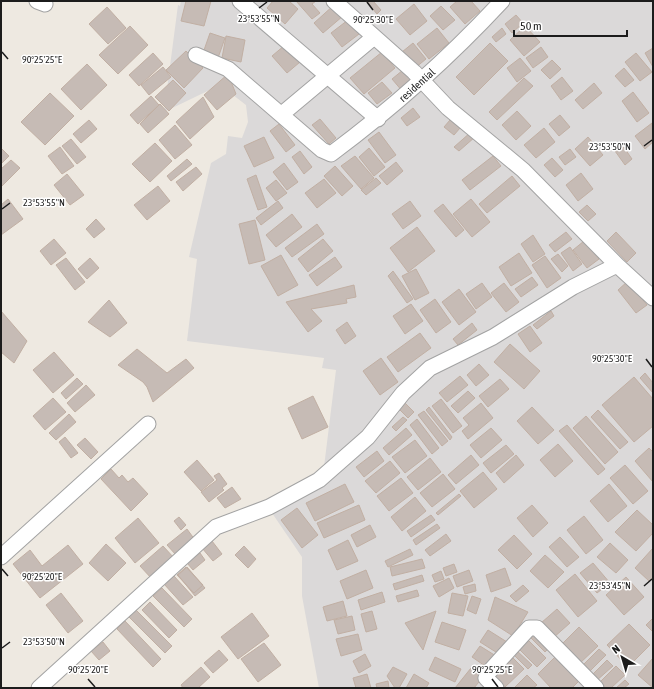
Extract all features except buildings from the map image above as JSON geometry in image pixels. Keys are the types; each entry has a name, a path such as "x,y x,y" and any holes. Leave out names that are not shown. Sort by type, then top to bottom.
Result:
{"street":[{"path":"240,1 378,119"},
{"path":"334,1 414,72 422,82 454,113 523,170 617,265 653,298"},
{"name":"residential","path":"282,114 322,150 331,154 378,119 422,82 502,1"},
{"path":"196,55 228,69 282,114 374,37"},
{"path":"38,688 216,527 269,507 319,480 368,437 403,393 430,368 493,337 573,287 617,265"},
{"path":"1,556 148,424"},
{"path":"496,688 486,678 489,672 529,628 533,627 537,628 596,688"}],"shaded area":[{"path":"181,1 653,1 653,688 319,688 302,596 302,557 272,513 322,483 336,370 322,368 324,358 187,341 197,259 189,257 211,163 226,154 228,136 242,138 248,122 246,105 220,85 164,112 178,5 180,6"}]}
